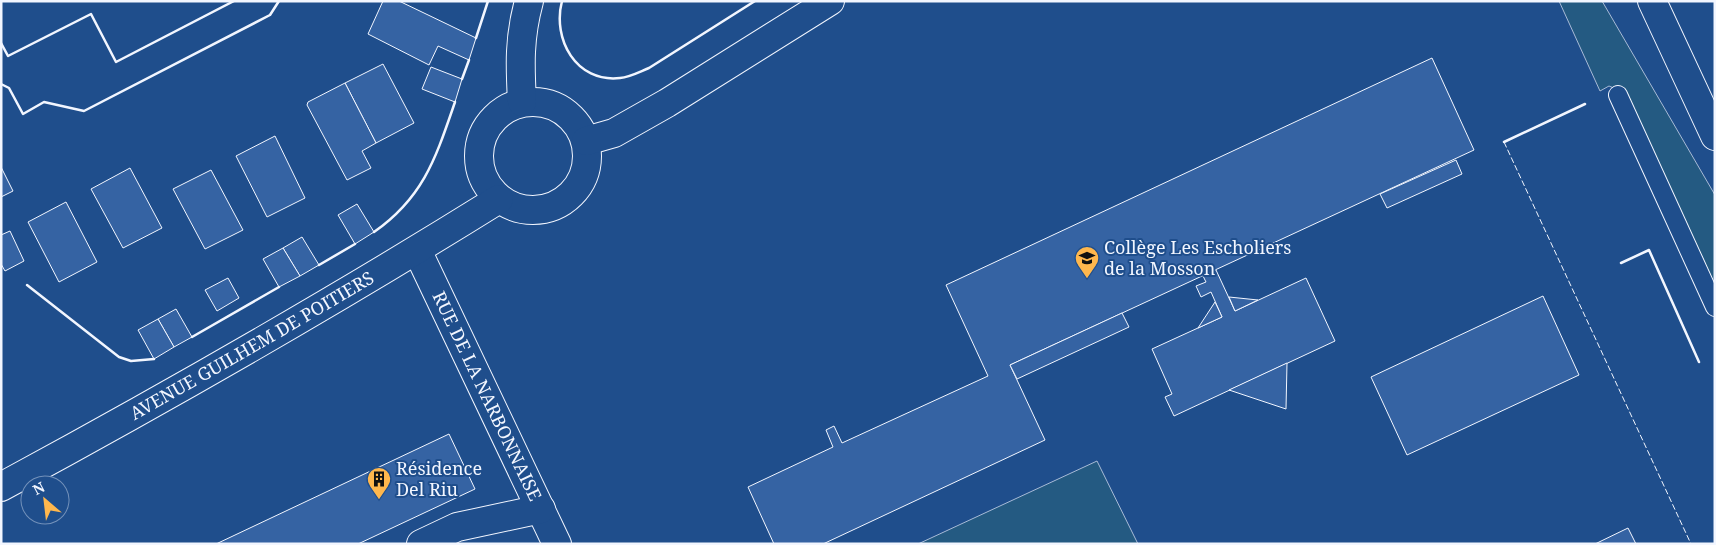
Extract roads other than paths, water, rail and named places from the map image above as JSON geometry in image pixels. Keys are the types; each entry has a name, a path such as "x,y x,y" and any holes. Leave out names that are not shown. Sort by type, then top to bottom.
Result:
{"street":[{"path":"522,102 520,42 529,1"},
{"path":"586,140 622,129 830,1"},
{"path":"1652,1 1715,136"},
{"path":"539,101 555,105 568,114 579,126 586,140 588,158 584,174 576,190 563,201 548,208 531,211 514,208 499,199 487,186 480,170 478,152 482,134 492,119 506,108 522,102 539,101"},
{"name":"AVENUE GUILHEM DE POITIERS","path":"5,485 139,411 417,250 499,199"},
{"name":"RUE DE LA NARBONNAISE","path":"417,250 557,544"},
{"path":"1,509 5,485"},
{"path":"421,544 457,527 541,509"}],"lane":[{"path":"1618,95 1715,307"}],"place":[{"name":"Collège Les Escholiers de la Mosson","path":"1087,279"},
{"name":"Résidence Del Riu","path":"379,500"}]}
